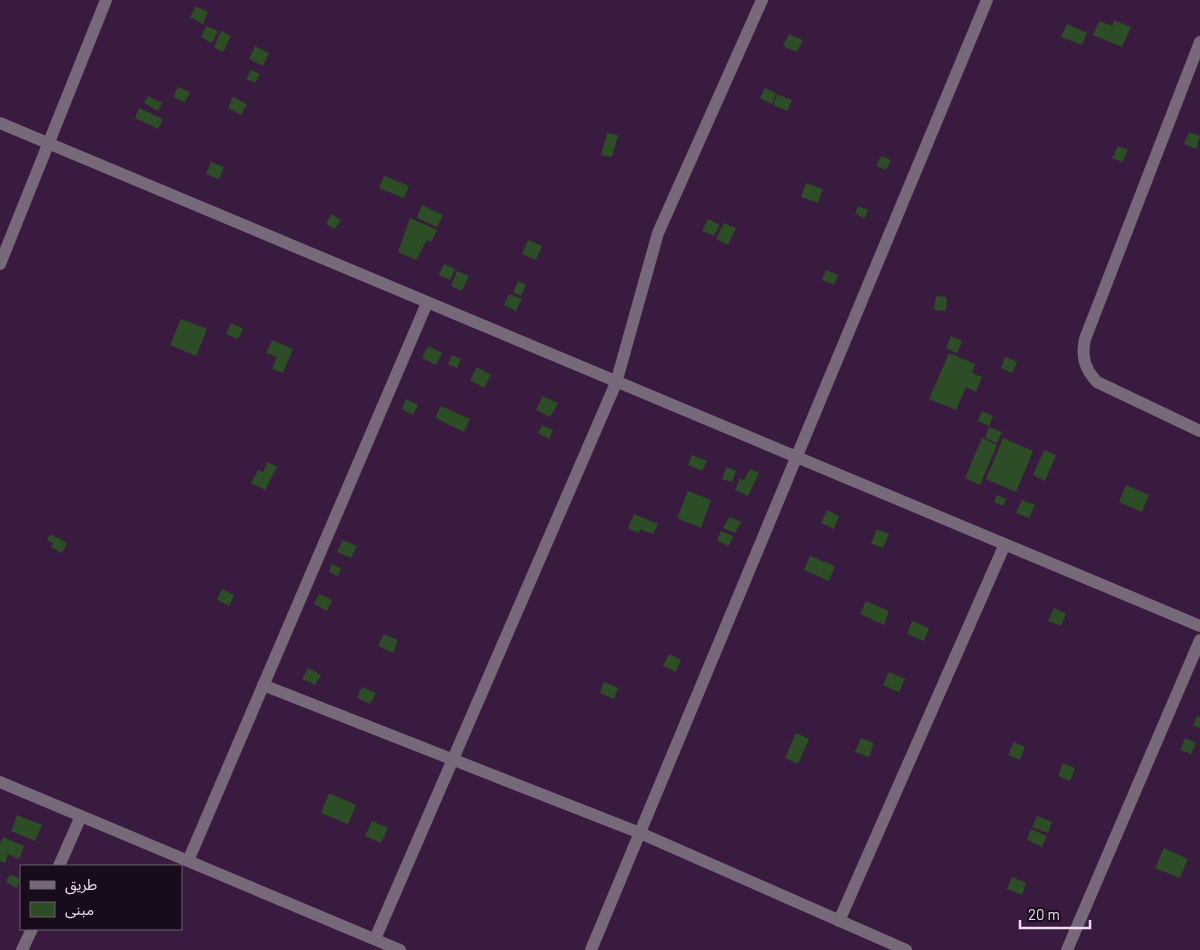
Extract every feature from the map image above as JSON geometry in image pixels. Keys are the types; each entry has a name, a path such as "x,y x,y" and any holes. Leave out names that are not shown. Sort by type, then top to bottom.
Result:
{"street":[{"path":"0,264 106,0"},
{"path":"375,940 616,383 658,233 762,0"},
{"path":"591,950 987,0"},
{"path":"1200,42 1084,339 1083,356 1090,375 1097,382 1200,431"},
{"path":"0,123 48,145 427,304 1200,626"},
{"path":"188,861 427,304"},
{"path":"839,921 1005,544"},
{"path":"1067,950 1200,640"},
{"path":"263,685 640,833 906,950"},
{"path":"0,782 400,950"},
{"path":"59,865 81,816"},
{"path":"22,950 32,930"}],"building":[{"path":"196,6 208,12 203,24 190,17"},
{"path":"1114,20 1131,27 1122,47 1093,35 1099,21 1112,26"},
{"path":"1067,24 1087,33 1082,45 1061,37"},
{"path":"206,26 218,31 212,43 201,37"},
{"path":"221,31 231,36 223,52 214,47"},
{"path":"789,34 803,40 797,52 783,46"},
{"path":"255,46 269,53 263,66 249,59"},
{"path":"251,70 260,74 255,83 246,79"},
{"path":"178,87 190,92 185,102 173,97"},
{"path":"765,88 776,93 772,104 760,98"},
{"path":"777,94 792,100 787,111 773,105"},
{"path":"148,96 162,103 158,111 144,103"},
{"path":"233,97 247,104 241,115 228,108"},
{"path":"139,108 163,119 158,129 135,118"},
{"path":"1189,132 1200,136 1196,149 1184,144"},
{"path":"607,133 618,135 612,157 601,155"},
{"path":"1118,146 1128,150 1122,162 1112,158"},
{"path":"881,156 891,160 886,170 876,166"},
{"path":"211,162 224,167 219,179 206,174"},
{"path":"384,176 409,186 404,198 379,188"},
{"path":"806,183 823,189 818,203 801,197"},
{"path":"422,205 443,215 437,227 417,218"},
{"path":"858,206 868,210 865,218 855,214"},
{"path":"331,214 341,220 335,229 326,224"},
{"path":"410,218 437,230 431,242 427,240 416,260 398,252"},
{"path":"708,219 720,225 714,236 702,231"},
{"path":"724,223 736,228 728,245 716,239"},
{"path":"528,240 542,246 536,260 522,254"},
{"path":"444,264 455,269 450,280 439,275"},
{"path":"826,270 838,275 834,285 822,280"},
{"path":"457,271 469,276 462,291 451,286"},
{"path":"518,281 526,285 521,296 513,292"},
{"path":"509,294 522,299 516,311 504,305"},
{"path":"936,296 947,297 946,311 934,310"},
{"path":"181,319 207,329 196,356 170,345"},
{"path":"231,323 243,329 238,339 226,334"},
{"path":"951,336 962,341 957,353 946,348"},
{"path":"272,340 293,349 283,373 272,369 277,357 266,353"},
{"path":"428,346 442,353 436,365 422,358"},
{"path":"949,353 975,364 972,373 982,377 976,392 966,387 956,410 929,399"},
{"path":"452,355 461,359 457,368 448,364"},
{"path":"1005,357 1017,362 1012,373 1001,368"},
{"path":"477,367 491,375 484,388 470,380"},
{"path":"543,396 558,403 550,417 536,410"},
{"path":"406,399 418,405 413,415 402,409"},
{"path":"441,406 470,419 464,432 435,418"},
{"path":"982,411 993,416 989,426 978,421"},
{"path":"542,425 553,430 549,439 538,433"},
{"path":"989,427 1002,432 997,443 985,438"},
{"path":"982,438 997,445 980,485 965,478"},
{"path":"1003,438 1033,451 1016,492 986,479"},
{"path":"1044,450 1056,455 1045,481 1033,475"},
{"path":"692,455 707,461 702,471 688,465"},
{"path":"268,462 277,467 265,490 251,483 258,470 263,472"},
{"path":"726,467 736,471 732,482 722,479"},
{"path":"750,469 759,473 748,496 735,490 740,478 744,480"},
{"path":"1126,485 1149,495 1142,512 1119,502"},
{"path":"688,491 711,500 701,528 677,518"},
{"path":"997,495 1006,499 1003,506 994,502"},
{"path":"1022,500 1035,505 1029,518 1016,513"},
{"path":"827,510 839,516 834,529 821,523"},
{"path":"634,514 658,524 653,534 640,529 639,533 628,528"},
{"path":"729,517 741,522 735,533 723,528"},
{"path":"877,529 889,534 883,548 871,543"},
{"path":"721,531 733,536 729,546 717,541"},
{"path":"50,534 67,543 62,553 51,547 53,543 47,540"},
{"path":"343,540 357,546 351,558 337,552"},
{"path":"810,556 835,566 829,581 804,570"},
{"path":"332,564 341,568 338,576 329,572"},
{"path":"222,589 234,595 229,606 217,600"},
{"path":"319,594 332,600 327,611 314,604"},
{"path":"866,601 889,611 884,625 860,614"},
{"path":"1054,608 1066,614 1061,626 1048,621"},
{"path":"912,621 929,628 924,641 907,634"},
{"path":"384,634 398,640 393,653 378,646"},
{"path":"669,654 681,660 676,672 663,666"},
{"path":"308,668 321,675 315,685 302,679"},
{"path":"889,672 905,679 899,692 883,685"},
{"path":"604,682 618,688 614,699 600,693"},
{"path":"362,687 376,693 370,704 357,698"},
{"path":"1197,716 1200,717 1200,728 1193,725"},
{"path":"796,733 809,739 798,764 785,758"},
{"path":"861,738 874,743 869,757 855,752"},
{"path":"1185,738 1196,743 1191,754 1180,750"},
{"path":"1014,742 1025,747 1020,760 1008,755"},
{"path":"1063,763 1075,768 1070,781 1058,776"},
{"path":"329,793 356,805 348,824 321,813"},
{"path":"17,815 42,825 35,841 11,831"},
{"path":"1037,816 1052,822 1048,833 1032,827"},
{"path":"372,821 388,828 381,843 365,836"},
{"path":"1031,829 1047,836 1042,847 1027,840"},
{"path":"3,837 24,846 19,859 8,854 5,863 0,861 0,843"},
{"path":"1164,848 1188,859 1180,878 1155,868"},
{"path":"10,874 20,879 17,888 6,882"},
{"path":"1012,877 1026,883 1022,895 1007,889"}]}
